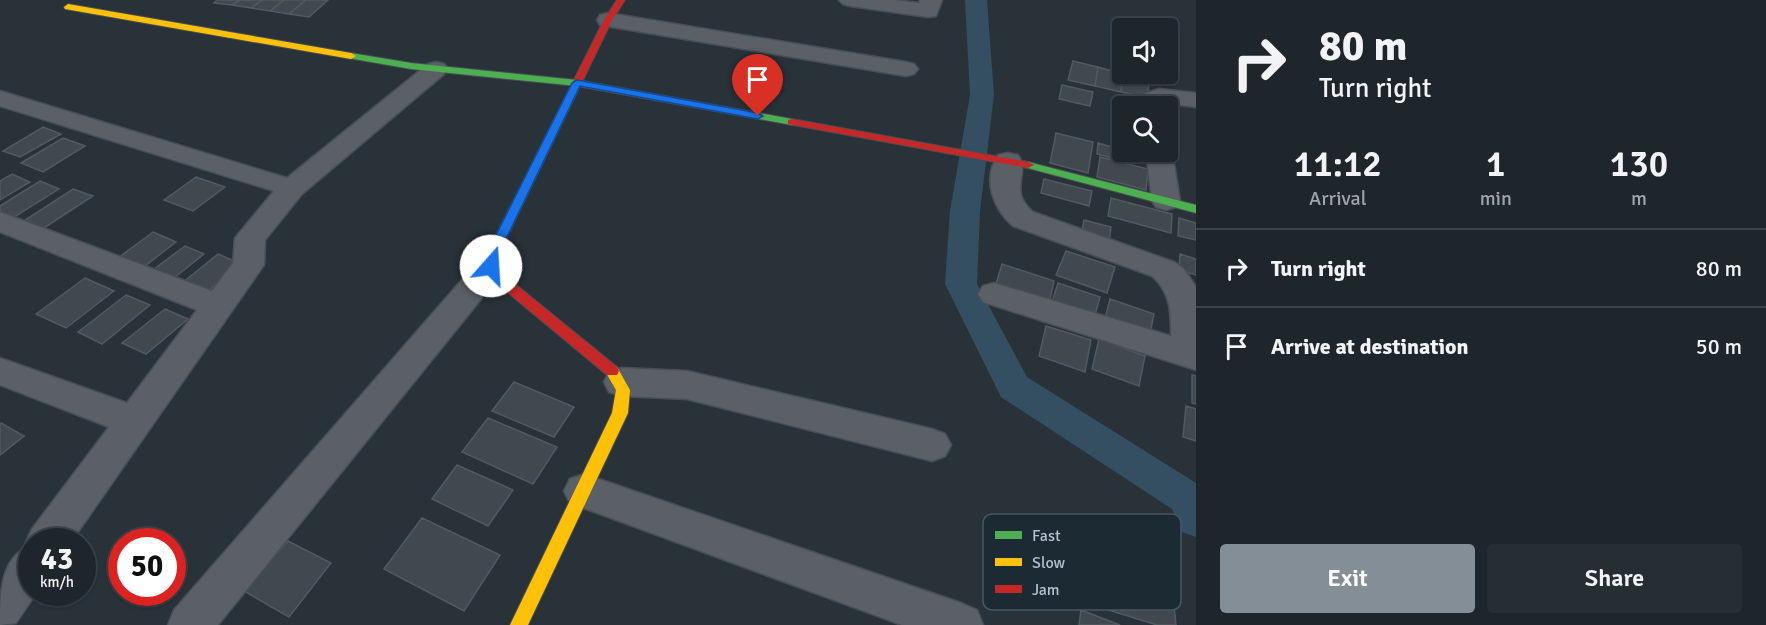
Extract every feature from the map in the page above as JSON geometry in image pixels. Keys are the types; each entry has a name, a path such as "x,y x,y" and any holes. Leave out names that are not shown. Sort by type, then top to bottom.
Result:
{"street":[{"path":"190,625 491,266 497,245 608,20 621,0"},
{"path":"850,0 928,11 931,0"},
{"path":"68,7 436,69 577,83 1064,172 1196,209"},
{"path":"608,20 906,69"},
{"path":"57,528 248,266 250,238 292,188 436,69"},
{"path":"0,98 292,188"},
{"path":"1178,98 1196,100"},
{"path":"994,294 1192,356 1185,293 1175,276 1163,269 1023,219 1011,210 1005,198 997,159"},
{"path":"1160,162 1166,201"},
{"path":"0,221 219,306"},
{"path":"491,266 499,278 612,371 622,382 624,394 620,413 519,625"},
{"path":"0,371 134,421"},
{"path":"622,382 687,385 932,445"},
{"path":"584,491 961,625"},
{"path":"0,608 18,583"}],"building":[{"path":"217,0 240,0 232,5 214,3"},
{"path":"240,0 262,0 251,8 232,5"},
{"path":"262,0 284,0 270,11 251,8"},
{"path":"284,0 306,0 289,14 270,11"},
{"path":"306,0 328,0 309,17 289,14"},
{"path":"1073,61 1098,67 1095,86 1068,80"},
{"path":"1098,67 1112,71 1112,84 1122,84 1121,92 1095,86"},
{"path":"1122,84 1149,84 1147,96 1121,92"},
{"path":"1062,85 1093,92 1090,106 1059,99"},
{"path":"43,127 61,134 20,157 3,151"},
{"path":"1056,133 1093,142 1088,173 1050,163"},
{"path":"63,138 85,146 43,172 21,163"},
{"path":"1098,143 1112,147 1112,158 1097,154"},
{"path":"1100,157 1112,160 1112,162 1148,169 1146,190 1097,177"},
{"path":"12,174 30,182 0,200 0,181"},
{"path":"196,177 225,187 193,211 164,200"},
{"path":"1044,179 1092,191 1089,206 1041,193"},
{"path":"40,181 59,189 8,221 0,218 0,206"},
{"path":"73,189 93,196 41,230 22,222"},
{"path":"1111,198 1172,214 1171,233 1108,216"},
{"path":"1179,218 1196,223 1196,240 1178,236"},
{"path":"1084,220 1111,227 1109,244 1081,237"},
{"path":"153,232 176,242 141,269 118,258"},
{"path":"185,246 204,254 174,278 154,269"},
{"path":"1066,251 1115,267 1107,293 1056,275"},
{"path":"218,254 241,264 204,294 181,284"},
{"path":"1180,254 1196,259 1196,275 1179,270"},
{"path":"1002,264 1054,281 1048,308 994,291"},
{"path":"85,278 114,291 66,328 36,314"},
{"path":"1058,283 1100,297 1094,319 1051,305"},
{"path":"126,295 150,305 102,344 78,332"},
{"path":"1110,299 1154,314 1149,339 1104,323"},
{"path":"165,309 188,319 146,354 122,343"},
{"path":"1046,326 1091,340 1085,372 1039,356"},
{"path":"1099,339 1145,356 1139,386 1092,369"},
{"path":"1192,375 1196,376 1196,404 1192,403"},
{"path":"514,382 574,407 554,437 492,411"},
{"path":"1186,406 1196,409 1196,441 1183,437"},
{"path":"488,418 557,447 533,484 462,452"},
{"path":"0,424 24,436 0,455"},
{"path":"457,465 513,490 488,526 432,499"},
{"path":"422,518 500,555 464,611 384,569"},
{"path":"288,541 331,563 289,617 244,591"},
{"path":"1081,610 1120,625 1079,625"},
{"path":"1108,610 1174,610 1176,625 1157,625"}],"waterway":[{"path":"976,0 982,95 965,211 961,284 1014,387 1187,498 1196,519"}],"traffic: fast":[{"path":"351,56 411,66 577,83 792,122"},
{"path":"1028,165 1196,209"}],"traffic: slow":[{"path":"68,7 351,56"},
{"path":"519,625 620,413 623,390 612,371"}],"traffic: jam":[{"path":"612,371 499,278 491,266 497,245 608,20 621,0"},
{"path":"792,122 1028,165"}],"route":[{"path":"491,266 497,245 577,83 758,116"}]}
